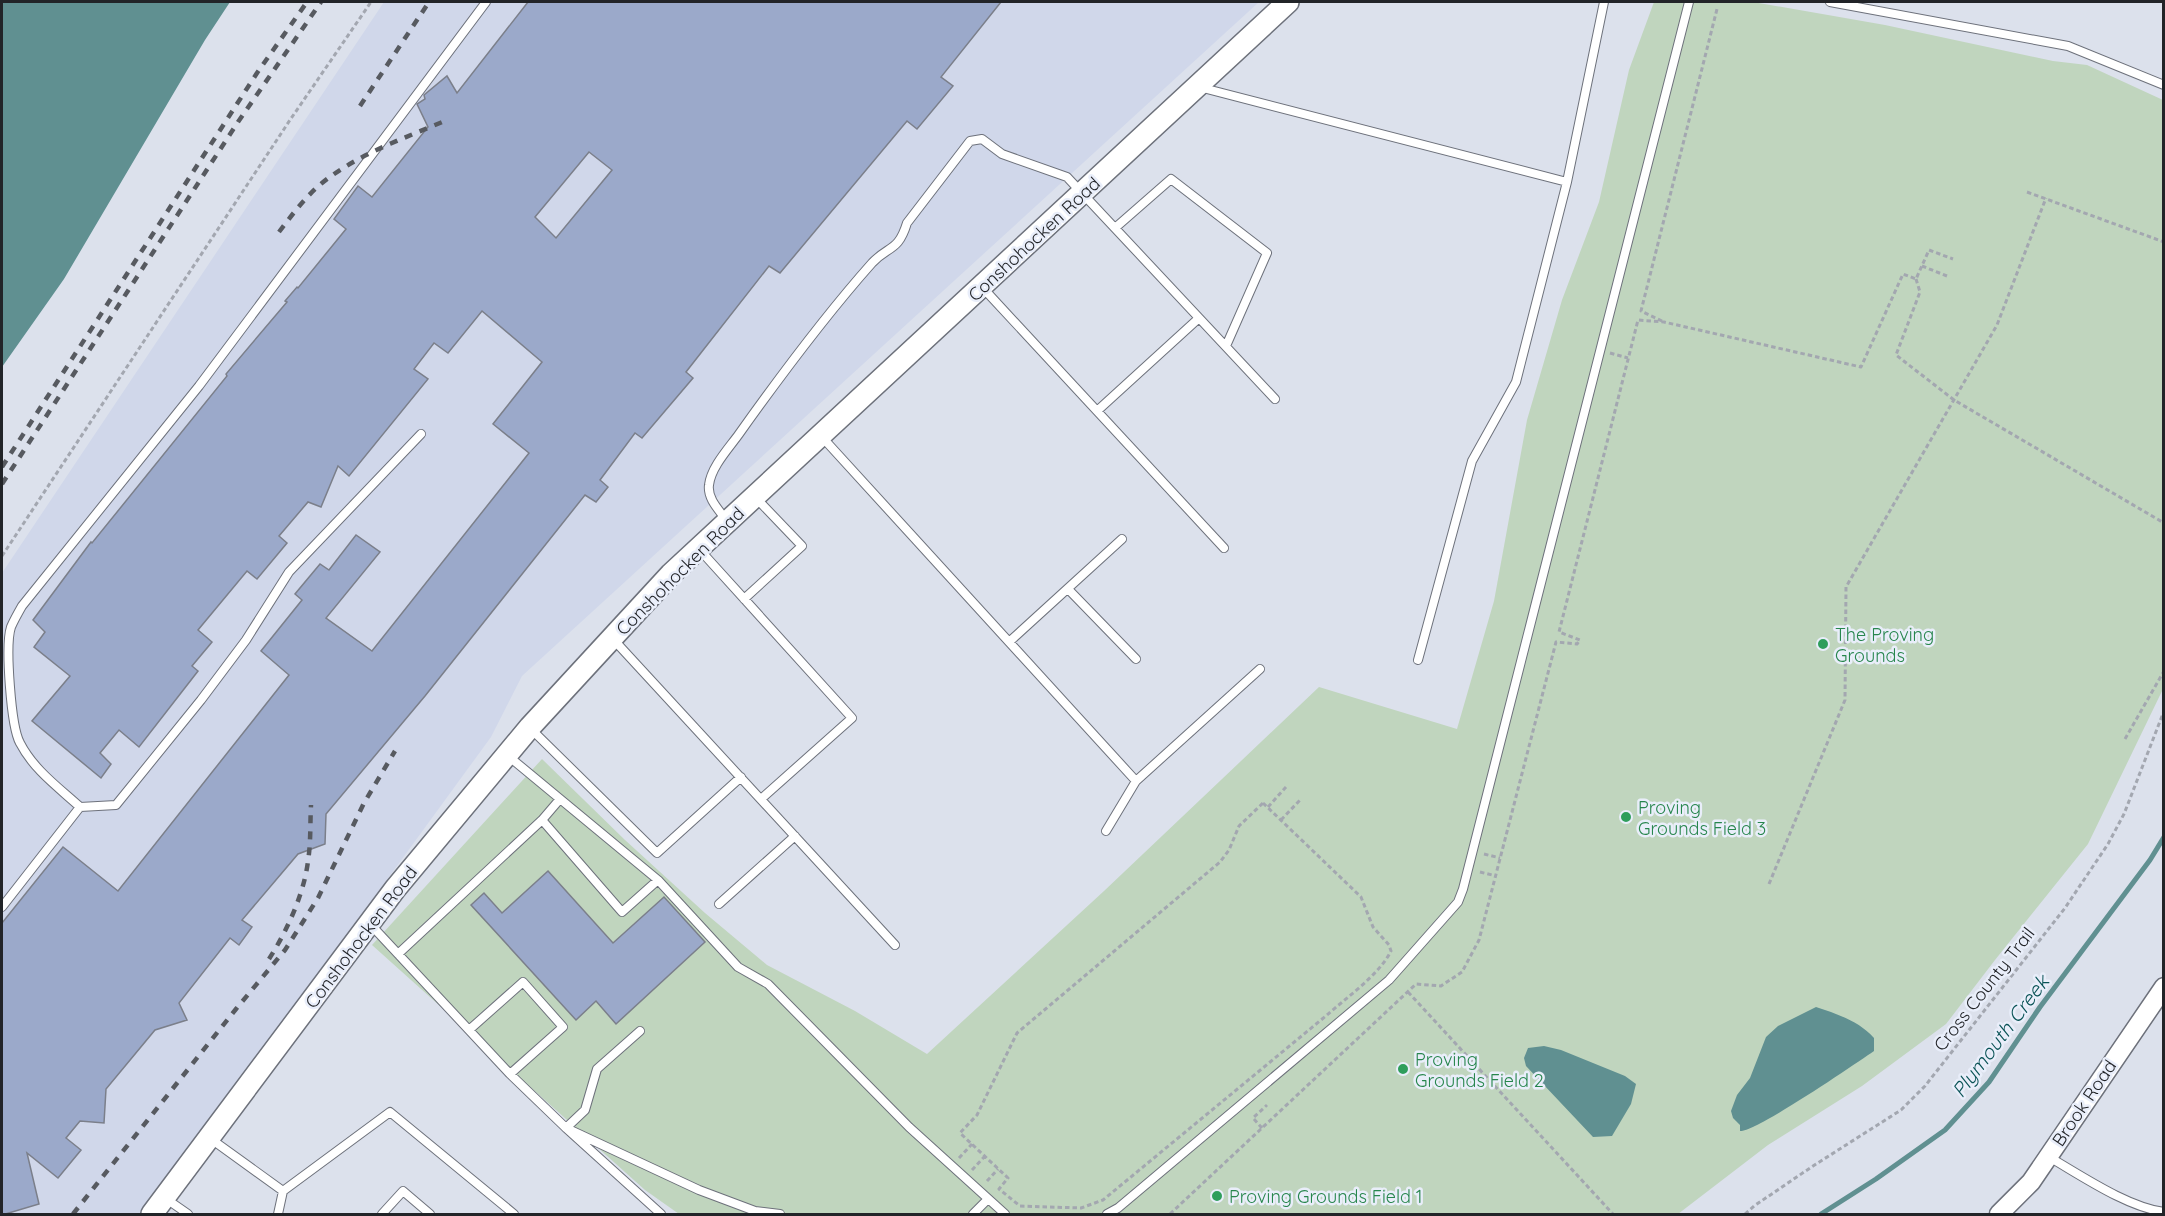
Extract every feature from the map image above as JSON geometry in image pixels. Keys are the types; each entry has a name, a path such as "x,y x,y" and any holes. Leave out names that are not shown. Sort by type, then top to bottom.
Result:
{"main road":[{"name":"Conshohocken Road","path":"152,1215 395,889 530,727 671,574 1198,87 1280,6"}],"street":[{"name":"Brook Road","path":"1999,1215 2031,1182 2163,987"}],"lane":[{"path":"422,434 289,572 246,640 116,805 80,807 39,772 18,741 11,696 8,655 11,628 22,606 199,386 486,2"},
{"path":"1418,660 1472,461 1516,382 1567,182 1604,2"},
{"path":"1107,1215 1389,980 1458,902 1473,851 1689,2"},
{"path":"1830,2 2068,46 2163,85"},
{"path":"1198,87 1567,182"},
{"path":"728,522 711,498 709,485 717,466 812,336 874,261 902,239 907,223 970,141 982,140 1002,154 1067,177 1275,399"},
{"path":"1115,228 1171,179 1267,253 1226,346"},
{"path":"982,286 1224,548"},
{"path":"1097,411 1199,318"},
{"path":"821,436 1136,781"},
{"path":"744,599 802,546 755,497"},
{"path":"1009,642 1122,539"},
{"path":"699,549 852,718 761,799"},
{"path":"1068,589 1136,659"},
{"path":"612,638 896,945"},
{"path":"1106,831 1136,781 1260,669"},
{"path":"530,727 657,853 741,777"},
{"path":"507,755 658,880 738,967 768,984 909,1127 1005,1215"},
{"path":"398,954 542,820 560,799"},
{"path":"2,907 80,807"},
{"path":"542,820 622,912 658,880"},
{"path":"719,904 795,836"},
{"path":"370,924 510,1074 661,1215"},
{"path":"469,1030 523,982 563,1027 510,1074"},
{"path":"566,1128 585,1110 597,1069 640,1031"},
{"path":"278,1215 283,1191 390,1112 514,1215"},
{"path":"566,1128 699,1190 755,1211 780,1215"},
{"path":"210,1138 283,1191"},
{"path":"2048,1157 2125,1200 2149,1210 2163,1212"},
{"path":"382,1215 403,1191 430,1215"},
{"path":"164,1197 188,1215"},
{"path":"973,1215 987,1200"}],"path":[{"path":"2,556 290,120 371,2"},
{"path":"1170,1215 1416,984 1441,986 1462,972 1479,940 1560,632 1717,9"},
{"path":"2027,192 2163,242"},
{"path":"1769,884 1845,700 1846,587 1997,325 2046,198"},
{"path":"1953,259 1929,250 1916,279 1920,292 1896,355 1954,400 2163,523"},
{"path":"1922,266 1947,276"},
{"path":"1638,320 1664,322 1861,368 1903,274 1916,279"},
{"path":"1641,311 1664,322"},
{"path":"1600,351 1628,358"},
{"path":"1556,642 1577,644 1580,640 1560,632"},
{"path":"2125,739 2163,671"},
{"name":"Cross County Trail","path":"1745,1215 1754,1206 1813,1166 1901,1110 1925,1086 2065,908 2108,844 2124,814 2163,711"},
{"path":"1268,807 1286,787"},
{"path":"1281,820 1300,800"},
{"path":"1263,803 1268,807 1361,897 1373,927 1389,945 1391,951 1388,958 1362,985 1327,1015 1102,1200 1081,1208 1020,1206 999,1189 1008,1178 960,1133 977,1114 1017,1033 1220,862 1229,850 1239,826 1263,803"},
{"path":"1473,851 1500,858"},
{"path":"1468,868 1496,876"},
{"path":"1408,992 1613,1215"},
{"path":"1262,1128 1253,1118 1267,1105"},
{"path":"951,1166 972,1144"},
{"path":"964,1178 985,1156"}],"shaded area":[{"path":"2,2 230,2 205,40 64,279 2,367"},
{"path":"384,2 1259,2 522,676 491,737 143,1214 2,1214 2,573"},
{"name":"The Proving Grounds","path":"1654,2 1753,2 1885,25 2053,61 2087,65 2163,100 2163,689 2088,844 1946,1024 1862,1086 1768,1145 1678,1214 679,1214 645,1190 372,945 542,759 625,840 705,913 767,965 855,1011 927,1054 1104,891 1319,687 1457,729 1494,601 1527,420 1562,300 1599,202 1629,70"},
{"path":"1816,1007 1840,1015 1862,1027 1874,1038 1874,1051 1784,1110 1740,1131 1740,1125 1733,1118 1731,1111 1737,1095 1750,1078 1766,1037 1778,1026"},
{"path":"1544,1046 1561,1050 1625,1076 1636,1084 1631,1104 1612,1136 1593,1137 1526,1066 1524,1058 1528,1048"}],"building":[{"path":"528,2 1001,2 941,77 953,86 917,129 907,121 780,273 769,266 686,372 693,378 642,438 635,433 600,480 608,487 596,502 585,495 425,696 326,814 325,844 298,854 242,920 252,927 239,945 230,938 179,1003 187,1020 155,1030 106,1089 104,1123 80,1121 66,1138 81,1150 58,1178 27,1153 39,1204 2,1215 2,923 63,847 118,891 289,675 261,651 302,600 295,594 320,564 329,570 356,535 380,552 326,618 372,651 529,453 493,424 542,362 482,311 448,353 434,343 414,369 428,379 349,476 338,466 321,507 308,502 279,536 287,543 257,579 247,571 198,630 212,642 192,666 198,671 139,747 119,730 100,753 111,764 101,778 32,721 70,676 34,647 45,632 33,620 91,542 287,302 285,301 346,229 334,219 358,186 372,197 428,127 417,104 425,99 424,95 447,76 457,93","holes":["589,152 612,170 556,238 535,217"]},
{"path":"548,871 613,943 664,897 705,942 616,1024 596,1001 576,1020 471,905 484,893 502,913"}],"waterway":[{"name":"Plymouth Creek","path":"1821,1214 1876,1179 1945,1130 1989,1082 2040,1007 2150,860 2164,837"}],"railway":[{"path":"2,467 257,73 307,2"},
{"path":"2,484 238,122 321,2"},
{"path":"360,106 429,2"},
{"path":"279,232 310,194 336,173 382,147 447,120"},
{"path":"73,1214 285,950 318,898 364,803 395,751"},
{"path":"269,959 282,937 303,886 309,854 311,805"}],"place":[{"name":"The Proving Grounds","path":"1823,644"},
{"name":"Proving Grounds Field 3","path":"1626,817"},
{"name":"Proving Grounds Field 2","path":"1403,1069"},
{"name":"Proving Grounds Field 1","path":"1217,1196"}]}
